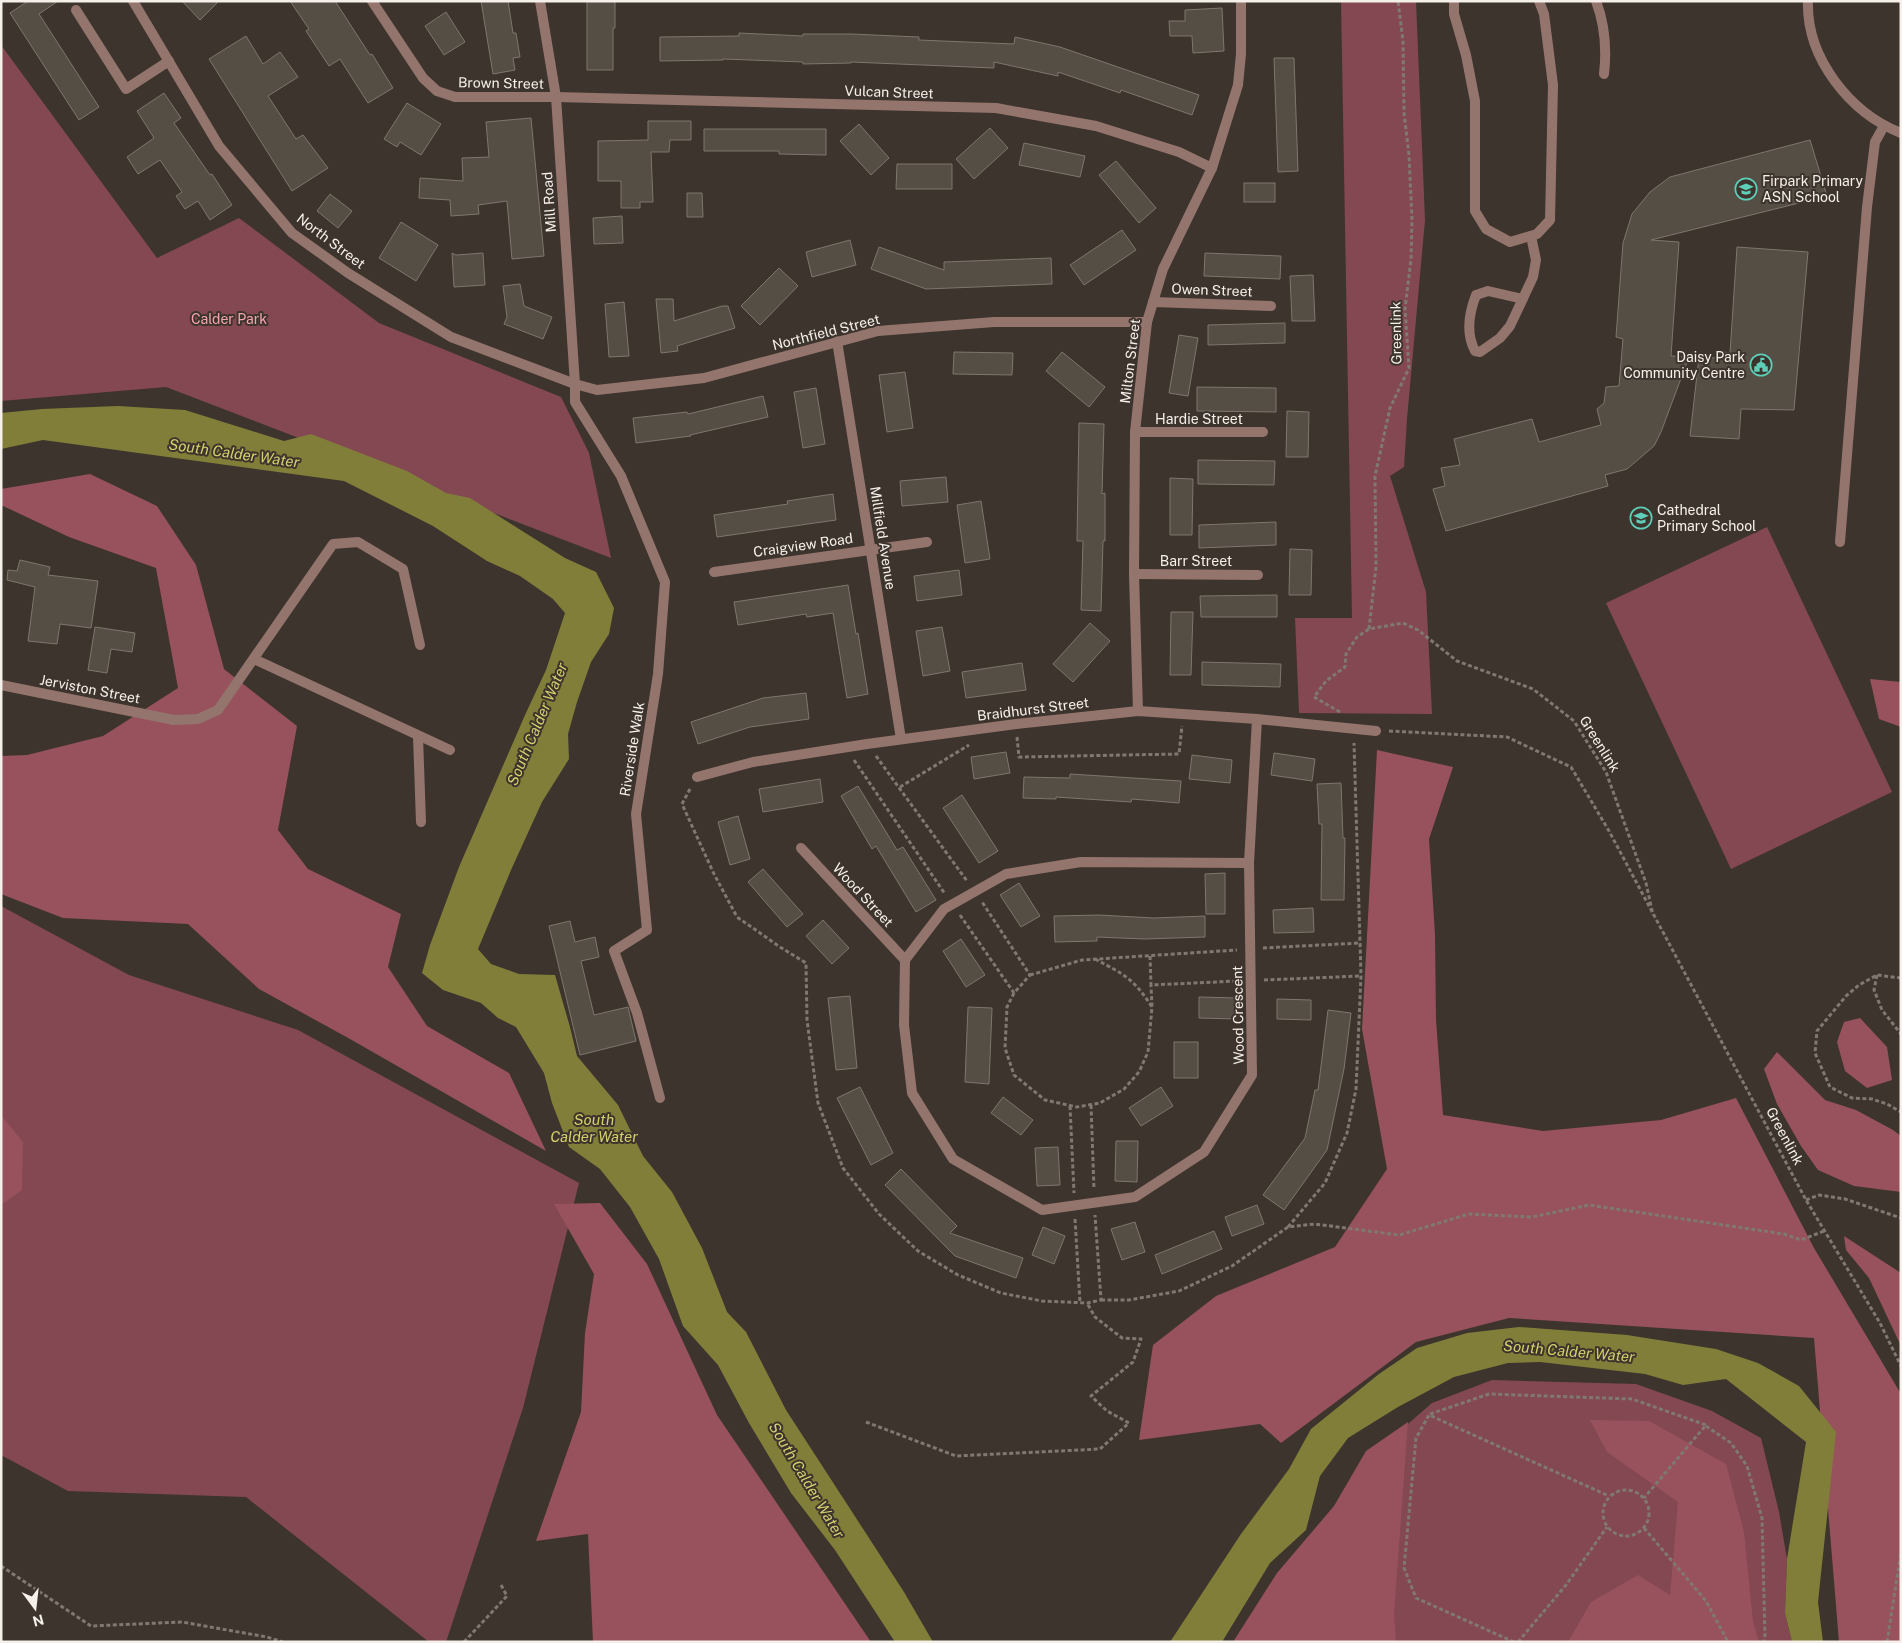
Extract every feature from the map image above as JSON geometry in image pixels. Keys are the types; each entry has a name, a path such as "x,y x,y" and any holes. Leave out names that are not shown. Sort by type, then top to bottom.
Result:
{"street":[{"name":"North Street","path":"133,1 219,146 292,233 348,272 450,337 575,384"},
{"name":"Brown Street","path":"372,1 423,78 437,91 446,95 465,98 556,97"},
{"name":"Mill Road","path":"540,1 556,97 575,402"},
{"name":"Milton Street","path":"1138,711 1134,574 1135,432 1147,322 1163,269 1212,168 1238,85 1241,54 1241,1"},
{"path":"1454,1 1454,14 1466,55 1475,101 1475,211 1486,229 1510,242 1537,234 1550,220 1552,85 1544,14 1539,1"},
{"path":"1596,1 1605,34 1604,74"},
{"path":"1808,1 1809,26 1824,65 1855,103 1884,126 1901,133"},
{"path":"76,10 126,89 169,61"},
{"name":"Vulcan Street","path":"556,97 996,108 1096,126 1179,152 1212,168"},
{"path":"1840,542 1867,207 1875,142 1884,126"},
{"path":"1523,299 1488,291 1476,294 1472,306 1469,341 1475,351 1480,352 1500,338 1510,326 1534,277 1536,260 1531,236"},
{"name":"Owen Street","path":"1153,302 1271,306"},
{"name":"Northfield Street","path":"575,384 597,390 704,378 878,331 994,322 1147,322"},
{"name":"Millfield Avenue","path":"837,341 901,739"},
{"name":"Riverside Walk","path":"575,402 621,476 664,582 658,674 636,814 647,930 614,951 637,1013 660,1098"},
{"name":"Hardie Street","path":"1135,432 1263,432"},
{"name":"Jerviston Street","path":"1,685 174,720 198,719 218,710 333,544 358,542 402,569 420,645"},
{"name":"Craigview Road","path":"714,572 927,542"},
{"name":"Barr Street","path":"1134,574 1258,575"},
{"path":"254,659 450,750"},
{"name":"Braidhurst Street","path":"697,777 753,762 867,744 1016,724 1138,711 1257,719 1376,731"},
{"name":"Wood Crescent","path":"905,960 904,1025 912,1093 953,1159 1042,1210 1135,1197 1204,1152 1252,1075 1249,863 1257,719"},
{"path":"418,736 421,822"},
{"name":"Wood Street","path":"801,848 905,960"},
{"path":"905,960 944,909 1006,874 1081,862 1249,863"}],"path":[{"name":"Greenlink","path":"1398,1 1404,41 1404,113 1409,155 1412,220 1411,259 1404,309 1409,368 1390,408 1375,476 1376,567 1370,629 1403,623 1418,630 1457,661 1533,689 1574,721 1606,772 1646,882 1653,915"},
{"path":"697,777 682,804 714,874 737,917 780,948 806,963 807,1020 818,1103 843,1168 885,1220 918,1251 958,1275 1001,1293 1042,1301 1087,1304 1101,1300 1129,1300 1180,1291 1232,1266 1288,1227 1325,1183 1347,1133 1356,1089 1361,976 1353,719 1314,697 1326,681 1346,668 1346,654 1357,637 1370,629"},
{"path":"1016,724 1019,757 1179,754 1183,713"},
{"name":"Greenlink","path":"1376,731 1507,737 1571,767 1609,831 1806,1200 1880,1324 1901,1366"},
{"path":"900,787 976,742"},
{"path":"867,744 975,892 1030,975"},
{"path":"846,748 1014,993"},
{"path":"1151,985 1152,1007 1148,1052 1139,1072 1124,1089 1100,1103 1077,1107 1045,1100 1014,1075 1005,1048 1007,1007 1014,993 1030,975 1082,960 1360,943"},
{"path":"1094,959 1128,976 1141,990 1152,1007"},
{"path":"1901,978 1877,974 1852,990 1817,1031 1815,1053 1830,1087 1852,1098 1872,1099 1887,1104 1901,1112"},
{"path":"1877,974 1874,990 1882,1010 1901,1034"},
{"path":"1091,1105 1101,1300"},
{"path":"1806,1200 1819,1196 1845,1199 1901,1218"},
{"path":"1288,1227 1315,1224 1399,1235 1469,1214 1532,1217 1589,1204 1784,1234 1801,1240 1824,1231"},
{"path":"866,1422 956,1456 1100,1449 1129,1423 1107,1411 1091,1396 1133,1362 1141,1339 1122,1338 1095,1317 1087,1304"},
{"path":"1514,1642 1416,1598 1404,1568 1416,1438 1429,1415 1489,1394 1632,1399 1706,1425 1731,1444 1747,1466 1762,1518 1764,1642"},
{"path":"1429,1415 1609,1496"},
{"path":"1644,1498 1706,1425"},
{"path":"1627,1490 1635,1491 1644,1498 1648,1505 1649,1514 1644,1528 1637,1533 1620,1536 1607,1527 1603,1520 1602,1512 1609,1496 1616,1492 1627,1490"},
{"path":"1518,1642 1566,1585 1607,1527"},
{"path":"1644,1528 1706,1601 1728,1642"},
{"path":"1887,1642 1901,1552"},
{"path":"1,1566 91,1626 182,1622 267,1637 283,1642"},
{"path":"464,1642 507,1596 500,1583"}],"green space":[{"path":"1341,1 1416,1 1425,220 1404,467 1390,476 1426,592 1432,714 1299,713 1295,618 1352,618"},
{"name":"Calder Park","path":"1,45 157,258 239,218 379,323 561,397 589,453 611,558 166,387 1,401"},
{"path":"1767,527 1892,792 1731,869 1606,603"},
{"path":"1,906 129,975 298,1030 579,1183 523,1408 446,1642 429,1642 246,1497 68,1491 1,1455"},
{"path":"1492,1380 1636,1384 1712,1411 1761,1438 1779,1512 1787,1559 1785,1613 1792,1642 1359,1642 1355,1470 1432,1403"}],"shaded area":[{"path":"90,474 157,506 196,565 224,669 297,726 278,830 308,869 401,914 388,967 427,1026 509,1073 546,1151 259,989 188,924 63,918 1,894 1,756 27,755 103,736 178,688 156,568 69,537 1,505 1,489"},
{"path":"1870,679 1901,682 1901,727 1879,719"},
{"path":"1377,750 1453,767 1429,839 1435,935 1436,1020 1443,1115 1543,1131 1661,1120 1736,1098 1814,1248 1901,1394 1901,1642 1839,1642 1814,1338 1509,1318 1416,1342 1281,1443 1260,1424 1139,1440 1153,1345 1216,1296 1335,1247 1387,1169 1362,1029"},
{"path":"1860,1018 1887,1047 1892,1080 1867,1088 1845,1071 1837,1042 1844,1022"},
{"path":"1777,1052 1825,1100 1856,1110 1901,1136 1901,1192 1854,1186 1818,1170 1801,1146 1777,1104 1764,1069"},
{"path":"1,1115 23,1142 22,1190 1,1205"},
{"path":"600,1203 647,1264 717,1415 871,1642 593,1642 588,1534 536,1541 581,1412 585,1333 594,1274 554,1204"},
{"path":"1844,1236 1901,1273 1901,1346 1869,1278 1846,1250"},
{"path":"1590,1420 1649,1421 1726,1464 1744,1532 1753,1622 1759,1642 1568,1642 1591,1602 1638,1575 1670,1595 1678,1502 1607,1452"},
{"path":"1408,1422 1394,1614 1396,1642 1233,1642 1277,1573 1334,1506 1366,1451"}],"water":[{"name":"South Calder Water","path":"118,406 185,410 284,441 311,434 407,471 446,493 470,498 565,558 596,572 614,608 609,634 591,662 577,702 568,734 569,759 542,802 478,949 491,964 519,974 555,975 577,1056 618,1105 643,1156 672,1192 702,1248 727,1312 746,1332 786,1410 904,1592 933,1642 895,1642 835,1550 791,1493 749,1423 718,1365 683,1326 659,1259 630,1207 600,1169 569,1147 552,1103 544,1073 516,1027 498,1018 481,1003 443,990 422,973 430,945 459,867 546,670 565,613 553,599 520,576 487,561 433,526 344,481 43,440 1,449 1,413 42,409"},
{"name":"South Calder Water","path":"1519,1327 1627,1335 1716,1349 1758,1363 1799,1386 1836,1432 1818,1602 1823,1642 1792,1642 1785,1613 1787,1559 1806,1442 1726,1379 1683,1385 1645,1374 1540,1362 1508,1363 1454,1377 1398,1407 1348,1438 1320,1476 1306,1530 1270,1563 1222,1642 1170,1642 1241,1534 1289,1469 1311,1429 1379,1374 1417,1348 1467,1333"}],"building":[{"path":"28,1 58,1 39,14 99,107 79,120 10,13"},
{"path":"182,1 219,1 200,20"},
{"path":"290,1 335,1 393,88 368,103 340,59 329,66 306,31 309,29"},
{"path":"481,1 508,1 513,33 516,33 520,57 513,58 515,70 493,74"},
{"path":"587,1 615,1 613,70 587,70"},
{"path":"1222,8 1224,51 1193,53 1192,36 1170,36 1169,21 1185,21 1185,10"},
{"path":"446,12 465,42 444,55 425,26"},
{"path":"739,33 803,36 803,34 851,34 919,37 919,40 1014,44 1015,37 1060,47 1199,95 1192,115 1121,90 1120,93 1058,72 1058,76 994,62 994,68 851,62 803,64 803,62 723,59 660,61 660,37 739,36"},
{"path":"246,36 263,64 280,52 298,77 268,96 296,139 303,135 328,168 292,191 209,59"},
{"path":"1274,58 1294,58 1298,171 1278,172"},
{"path":"164,93 181,118 174,123 210,175 212,174 232,205 210,220 198,201 185,209 176,196 182,192 160,160 138,174 127,157 154,138 137,111"},
{"path":"407,103 441,124 421,155 400,142 397,147 384,139"},
{"path":"531,118 544,256 512,259 507,201 478,205 479,214 451,216 450,200 419,198 420,178 463,181 462,158 489,157 486,122"},
{"path":"648,121 691,121 691,140 670,140 669,152 651,152 653,202 640,202 640,208 621,208 621,181 598,181 598,141 648,140"},
{"path":"859,124 889,158 871,175 840,141"},
{"path":"990,128 1008,148 974,179 956,159"},
{"path":"704,129 826,129 826,155 779,154 779,151 704,151"},
{"path":"1810,140 1827,196 1651,240 1679,242 1671,356 1689,357 1654,446 1627,469 1605,475 1608,486 1446,531 1433,489 1445,486 1441,468 1460,465 1454,439 1532,419 1539,442 1601,425 1597,409 1604,403 1606,387 1619,386 1623,339 1616,337 1623,243 1632,214 1650,192 1670,177"},
{"path":"1024,143 1085,156 1080,177 1019,165"},
{"path":"1116,161 1156,208 1139,223 1099,175"},
{"path":"897,164 952,164 952,189 896,189"},
{"path":"1244,183 1275,183 1275,202 1244,202"},
{"path":"687,193 702,193 703,217 687,217"},
{"path":"330,194 352,211 338,228 317,211"},
{"path":"622,216 623,243 594,244 593,218"},
{"path":"401,222 438,245 416,281 379,258"},
{"path":"1122,230 1136,250 1084,285 1070,265"},
{"path":"850,240 856,265 812,277 806,252"},
{"path":"879,247 944,270 944,262 1051,258 1052,284 926,289 871,269"},
{"path":"1737,247 1808,252 1794,410 1741,409 1739,439 1690,436 1699,357 1716,358 1718,351 1730,353"},
{"path":"452,253 456,255 483,253 485,285 454,287"},
{"path":"1205,253 1281,256 1280,279 1204,276"},
{"path":"779,268 798,286 760,325 741,306"},
{"path":"1313,275 1315,321 1292,321 1290,276"},
{"path":"520,284 524,306 552,317 543,339 504,324 507,317 503,286"},
{"path":"656,299 673,299 674,321 722,306 728,306 735,328 677,346 678,351 661,353"},
{"path":"624,302 629,356 609,357 605,304"},
{"path":"1285,323 1285,343 1208,345 1208,325"},
{"path":"1179,335 1198,338 1188,396 1169,393"},
{"path":"954,352 1013,353 1012,375 953,374"},
{"path":"1062,352 1105,387 1089,407 1046,371"},
{"path":"905,372 913,428 887,432 879,375"},
{"path":"1197,387 1276,388 1276,412 1197,411"},
{"path":"816,388 825,444 803,448 794,392"},
{"path":"763,396 768,417 691,436 636,443 633,418 687,412 688,414"},
{"path":"1287,411 1309,412 1308,457 1286,457"},
{"path":"1079,423 1104,424 1102,494 1105,493 1105,541 1103,541 1101,611 1081,610 1083,541 1077,541"},
{"path":"1198,460 1275,461 1274,485 1198,484"},
{"path":"946,477 948,502 902,506 900,481"},
{"path":"1170,478 1193,479 1192,535 1170,535"},
{"path":"833,494 836,520 717,537 714,515 788,504 787,501"},
{"path":"981,501 990,559 965,563 957,505"},
{"path":"1276,522 1276,545 1199,548 1199,525"},
{"path":"1290,549 1312,550 1311,595 1289,595"},
{"path":"20,560 50,567 48,575 98,581 91,628 60,624 57,644 28,641 35,587 7,580 8,570 17,571"},
{"path":"959,570 962,595 917,601 914,576"},
{"path":"848,585 868,694 847,698 833,613 807,617 806,614 738,625 734,602"},
{"path":"1277,595 1277,617 1201,617 1200,596"},
{"path":"1171,612 1193,612 1191,675 1170,675"},
{"path":"1090,623 1110,641 1073,682 1053,664"},
{"path":"95,627 135,633 132,652 111,649 107,673 88,670"},
{"path":"942,627 950,671 923,676 916,631"},
{"path":"1202,662 1281,664 1280,687 1202,685"},
{"path":"1022,663 1026,690 966,698 962,672"},
{"path":"806,693 809,719 750,727 698,744 691,722 763,698"},
{"path":"1006,752 1010,773 974,779 971,757"},
{"path":"1274,753 1315,759 1312,781 1271,775"},
{"path":"1192,755 1232,760 1230,783 1189,779"},
{"path":"1070,774 1181,781 1179,803 1132,799 1131,802 1056,797 1056,799 1023,798 1024,777 1070,778"},
{"path":"820,779 823,802 763,812 759,789"},
{"path":"1341,783 1343,838 1345,838 1344,900 1321,900 1322,824 1319,824 1317,784"},
{"path":"858,786 897,850 903,847 936,900 916,912 876,846 872,849 841,796"},
{"path":"962,795 998,851 979,863 943,808"},
{"path":"738,816 750,859 730,865 718,822"},
{"path":"763,869 803,914 787,927 748,882"},
{"path":"1225,873 1225,914 1206,914 1205,874"},
{"path":"1019,883 1040,916 1021,927 1000,895"},
{"path":"1313,908 1314,932 1274,933 1273,910"},
{"path":"1099,915 1154,918 1205,916 1205,937 1144,939 1097,937 1097,941 1055,942 1054,916"},
{"path":"823,920 849,948 832,964 806,936"},
{"path":"570,921 575,942 595,937 599,957 581,961 594,1015 628,1007 636,1041 580,1055 549,926"},
{"path":"961,939 985,975 966,987 943,951"},
{"path":"850,996 857,1068 836,1070 828,998"},
{"path":"1199,997 1237,998 1236,1019 1199,1018"},
{"path":"1277,999 1311,1000 1311,1020 1277,1019"},
{"path":"968,1007 992,1008 989,1084 965,1082"},
{"path":"1328,1010 1351,1013 1344,1069 1327,1150 1284,1210 1263,1195 1305,1138 1315,1090 1318,1090"},
{"path":"1174,1042 1198,1042 1198,1078 1174,1078"},
{"path":"860,1087 893,1153 871,1165 837,1098"},
{"path":"1161,1087 1173,1106 1141,1126 1129,1108"},
{"path":"1003,1097 1033,1120 1021,1135 991,1113"},
{"path":"1116,1141 1138,1141 1137,1182 1115,1181"},
{"path":"1058,1147 1060,1185 1037,1186 1035,1148"},
{"path":"901,1169 957,1226 950,1233 1023,1258 1016,1278 955,1256 885,1185"},
{"path":"1257,1205 1264,1224 1232,1236 1225,1217"},
{"path":"1135,1222 1145,1252 1122,1260 1111,1229"},
{"path":"1043,1227 1065,1236 1054,1264 1032,1255"},
{"path":"1214,1231 1222,1249 1162,1274 1155,1255"}],"place":[{"name":"Firpark Primary ASN School","path":"1746,189"},
{"name":"Daisy Park Community Centre","path":"1761,365"},
{"name":"Cathedral Primary School","path":"1641,518"}]}
